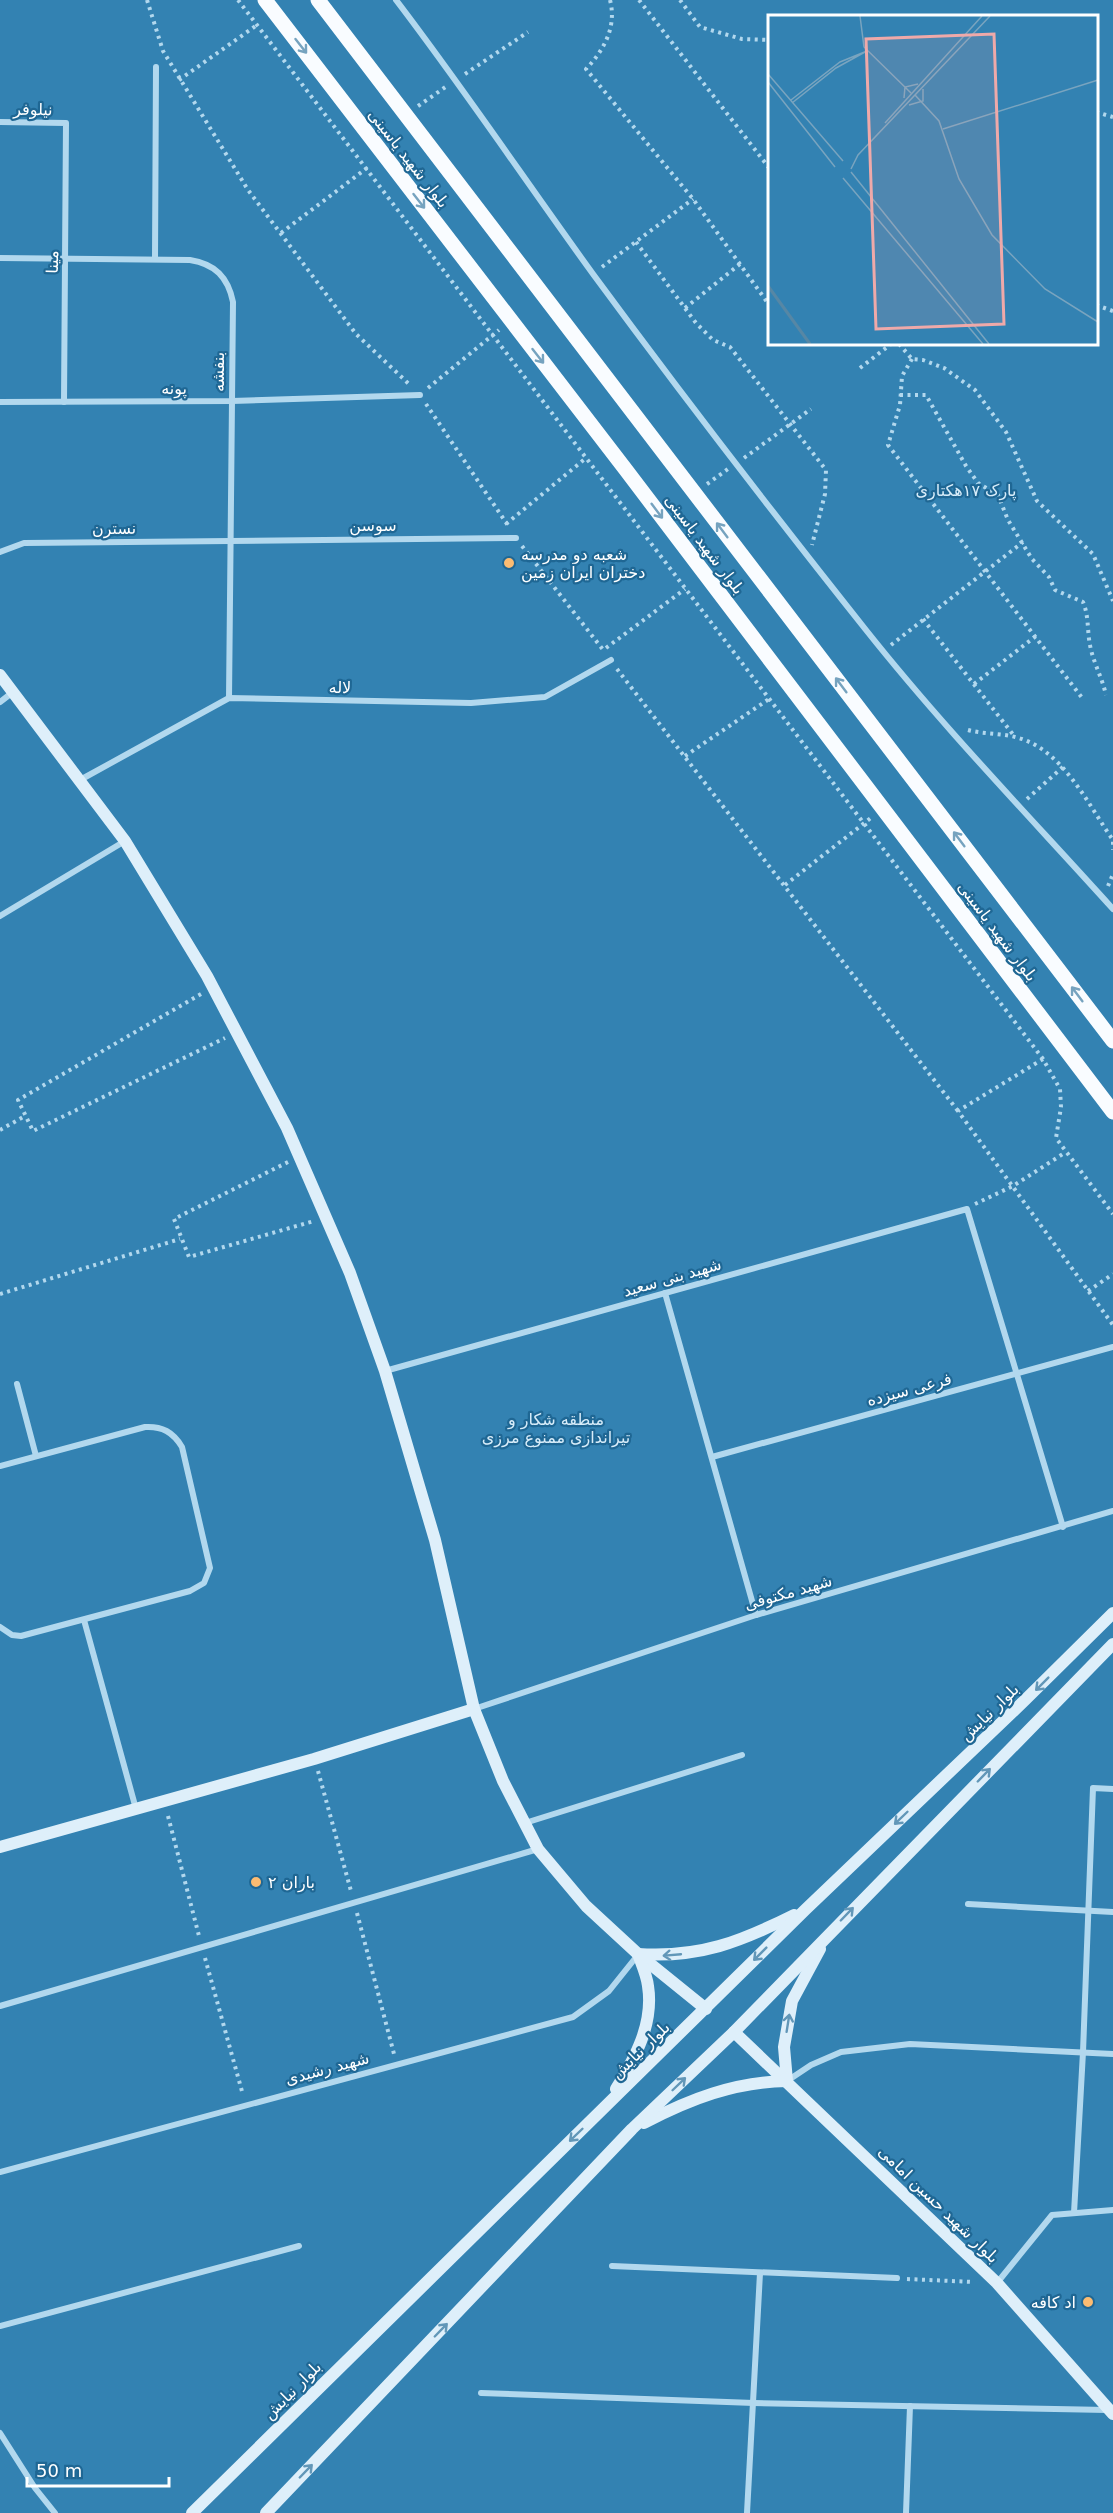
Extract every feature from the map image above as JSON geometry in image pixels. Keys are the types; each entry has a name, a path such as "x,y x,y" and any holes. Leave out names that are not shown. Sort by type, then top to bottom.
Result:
{"main road":[{"name":"بلوار شهید یاسینی","path":"265,0 1113,1112"},
{"name":"بلوار شهید یاسینی","path":"318,0 1113,1041"},
{"path":"0,675 125,841 213,987 287,1128 350,1273 385,1371 435,1540 474,1708 503,1781 538,1849 586,1906 638,1954 706,2009"},
{"name":"بلوار نیایش","path":"192,2513 806,1909 1113,1613"},
{"path":"266,2513 632,2129 734,2032 1113,1644"},
{"path":"1062,1664 1068,1674 1078,1679"},
{"path":"1024,1701 1035,1706 1041,1716"},
{"path":"0,1847 314,1759 474,1708"},
{"path":"638,1954 670,1956 732,1944 806,1909"},
{"path":"632,2129 675,2107 728,2088 758,2081 787,2081 784,2047 792,2001 831,1931"},
{"path":"606,2106 631,2066 644,2034 649,2010 648,1986 638,1954"},
{"name":"بلوار شهید حسین امامی","path":"734,2032 997,2283 1112,2410"}],"street":[{"path":"396,0 435,51 593,274 809,558 946,725 1113,909"},
{"path":"155,259 156,67"},
{"name":"نیلوفر","path":"0,122 66,123"},
{"name":"مینا","path":"64,402 66,123"},
{"name":"بنفشه","path":"0,258 155,259 203,262 215,268 230,289 233,302 229,698"},
{"name":"پونه","path":"0,402 232,402 420,395"},
{"name":"سوسن","path":"231,540 516,538"},
{"name":"نسترن","path":"0,552 24,543 231,540"},
{"name":"لاله","path":"229,698 471,703 545,697 611,660"},
{"path":"0,702 13,692"},
{"path":"80,780 229,698"},
{"path":"0,916 125,841"},
{"path":"966,1209 1063,1527"},
{"name":"شهید بنی سعید","path":"385,1371 966,1209"},
{"path":"665,1293 756,1615"},
{"name":"فرعی سیزده","path":"712,1457 1113,1347"},
{"path":"17,1384 36,1456"},
{"path":"0,1466 154,1426 171,1433 182,1448 210,1560 208,1576 204,1583 190,1591 21,1636 12,1635 0,1627"},
{"name":"شهید مکتوفی","path":"474,1708 756,1615 1113,1511"},
{"path":"84,1620 136,1809"},
{"path":"525,1824 742,1755"},
{"path":"1074,2213 1083,2052 1093,1788 1113,1789"},
{"path":"0,2006 538,1849"},
{"path":"968,1904 1113,1912"},
{"name":"شهید رشیدی","path":"0,2172 573,2017 609,1991 625,1974 638,1954"},
{"path":"787,2081 811,2065 841,2052 910,2044 1113,2054"},
{"path":"997,2283 1052,2215 1113,2210"},
{"path":"0,2326 299,2246"},
{"path":"612,2266 897,2278"},
{"path":"747,2513 760,2273"},
{"path":"481,2393 754,2403 1112,2410"},
{"path":"906,2513 910,2406"},
{"path":"0,2433 35,2488 55,2513"}],"path":[{"path":"147,0 162,51 248,189 356,333 420,395 516,538 958,1111 1113,1325"},
{"path":"238,0 1043,1059 1060,1089 1056,1138 1113,1214"},
{"path":"610,0 612,24 607,41 598,56 586,69 693,199 768,303"},
{"path":"639,0 768,166"},
{"path":"680,0 700,27 742,39 768,40"},
{"path":"179,81 257,25"},
{"path":"1098,113 1113,117"},
{"path":"281,233 383,154"},
{"path":"593,274 693,199"},
{"path":"636,242 685,308 713,340 730,347 826,470 825,494 809,558"},
{"path":"685,308 740,264"},
{"path":"1098,306 1113,311"},
{"path":"420,395 512,321"},
{"path":"860,368 890,345"},
{"path":"900,345 912,359 923,360 944,368 975,390 1006,432 1037,501 1093,554 1113,601"},
{"path":"912,359 902,376 900,405 888,445 1083,699"},
{"path":"900,395 926,395 966,466 978,483 998,495 1008,520 1032,558 1049,577 1055,590 1083,602 1087,612 1094,660 1106,695"},
{"path":"694,493 811,409"},
{"path":"506,524 586,458"},
{"path":"883,651 1023,542"},
{"path":"603,650 685,589"},
{"path":"923,620 1016,737"},
{"path":"974,684 1036,636"},
{"path":"685,756 769,699"},
{"path":"946,725 979,733 1016,737 1041,749 1063,767 1113,840 1113,850"},
{"path":"1019,806 1063,767"},
{"path":"785,885 884,810"},
{"path":"213,987 18,1100 33,1131 237,1033"},
{"path":"958,1111 1043,1059"},
{"path":"0,1130 26,1116"},
{"path":"966,1209 1013,1186 1066,1152"},
{"path":"299,1156 174,1219 180,1239 189,1257 326,1218"},
{"path":"0,1294 180,1239"},
{"path":"1089,1291 1113,1274"},
{"path":"897,2278 997,2283"}],"green space":[{"name":"منطقه شکار و تیراندازی ممنوع مرزی","path":"0,0 1113,0 1113,2513 0,2513"}],"place":[{"name":"شعبه دو مدرسه دختران ایران زمین","path":"509,563"},
{"name":"باران ۲","path":"256,1882"},
{"name":"اد کافه","path":"1088,2302"}],"park label":[{"name":"پارک ۱۷هکتاری","path":"966,490"}]}
